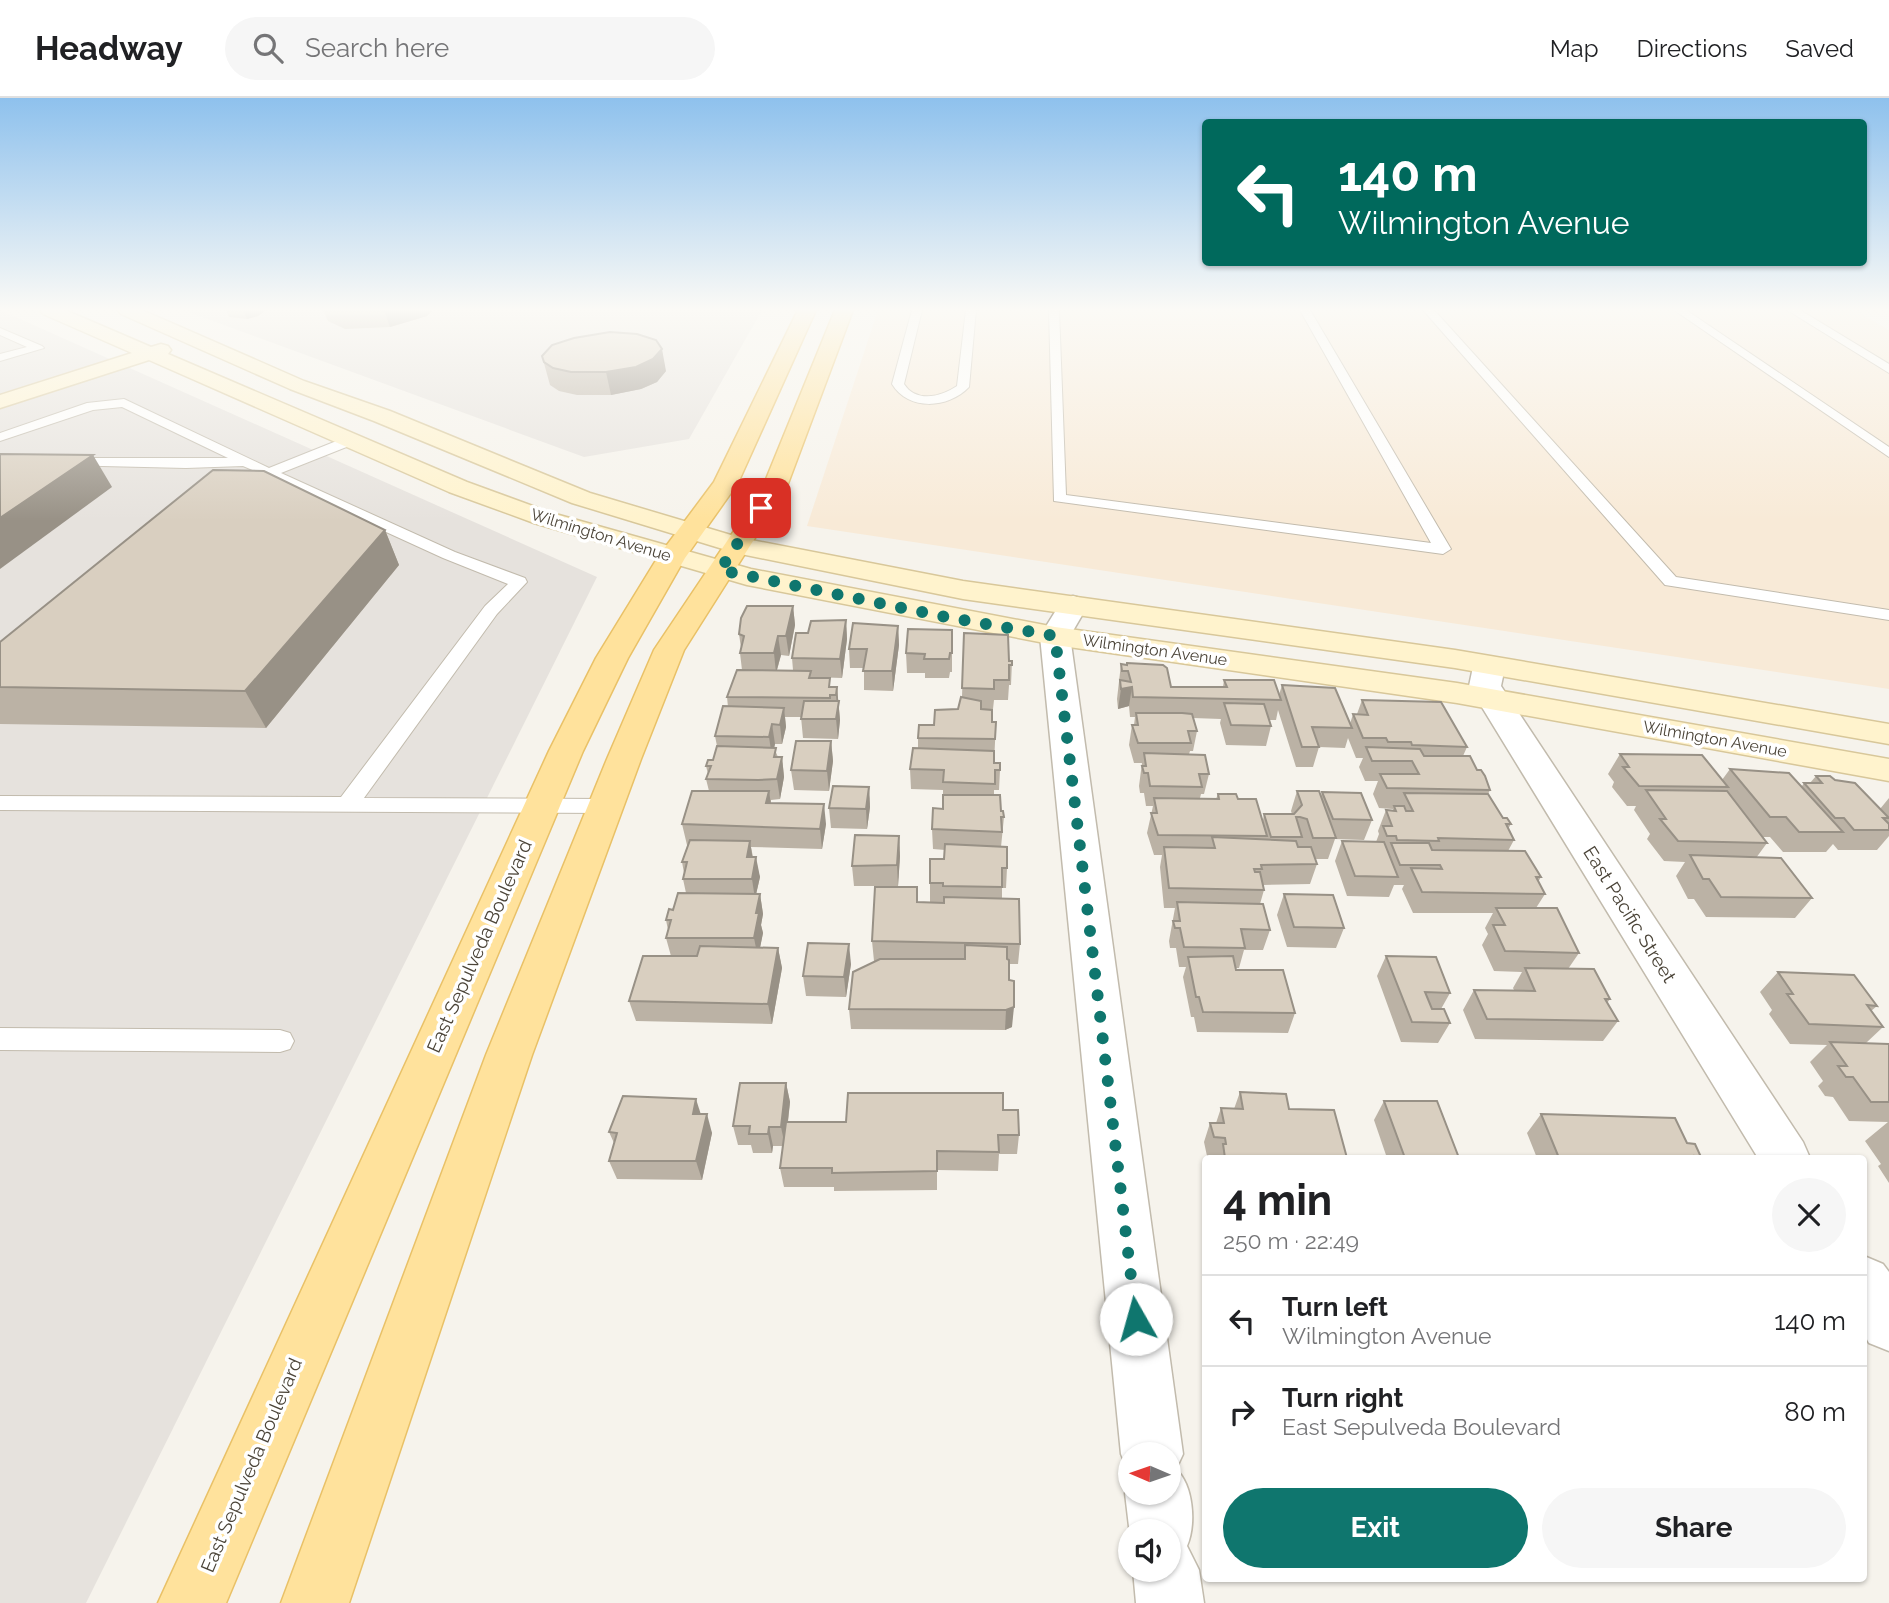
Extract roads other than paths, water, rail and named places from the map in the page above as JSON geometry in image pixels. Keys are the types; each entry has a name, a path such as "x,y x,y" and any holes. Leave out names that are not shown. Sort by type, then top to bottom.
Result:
{"main road":[{"path":"0,402 68,380"},
{"name":"Wilmington Avenue","path":"209,380 458,487 543,518 681,544 946,617 1064,621 1492,683 1889,734"},
{"name":"Wilmington Avenue","path":"286,380 382,416 570,494 681,544"},
{"name":"East Sepulveda Boulevard","path":"192,1603 541,806 612,658 681,544 726,483 774,380"},
{"path":"315,1603 509,1055 669,650 774,489 817,380"},
{"name":"Wilmington Avenue","path":"1492,683 1889,770"}],"street":[{"path":"1064,621 1151,1442"},
{"name":"East Pacific Street","path":"1492,683 1783,1155"},
{"path":"1867,1288 1889,1323"},
{"path":"1167,1582 1170,1603"}],"lane":[{"path":"899,380 902,392 914,399 942,400 956,394 963,387 964,380"},
{"path":"1056,380 1059,498 1443,549 1346,380"},
{"path":"1491,380 1671,581 1889,615"},
{"path":"1782,380 1889,453"},
{"path":"0,437 91,406 124,403 244,462 449,555 519,582 491,610 347,805"},
{"path":"244,481 349,441"},
{"path":"53,462 244,462"},
{"path":"0,803 607,807"},
{"path":"0,1039 281,1041"}]}
